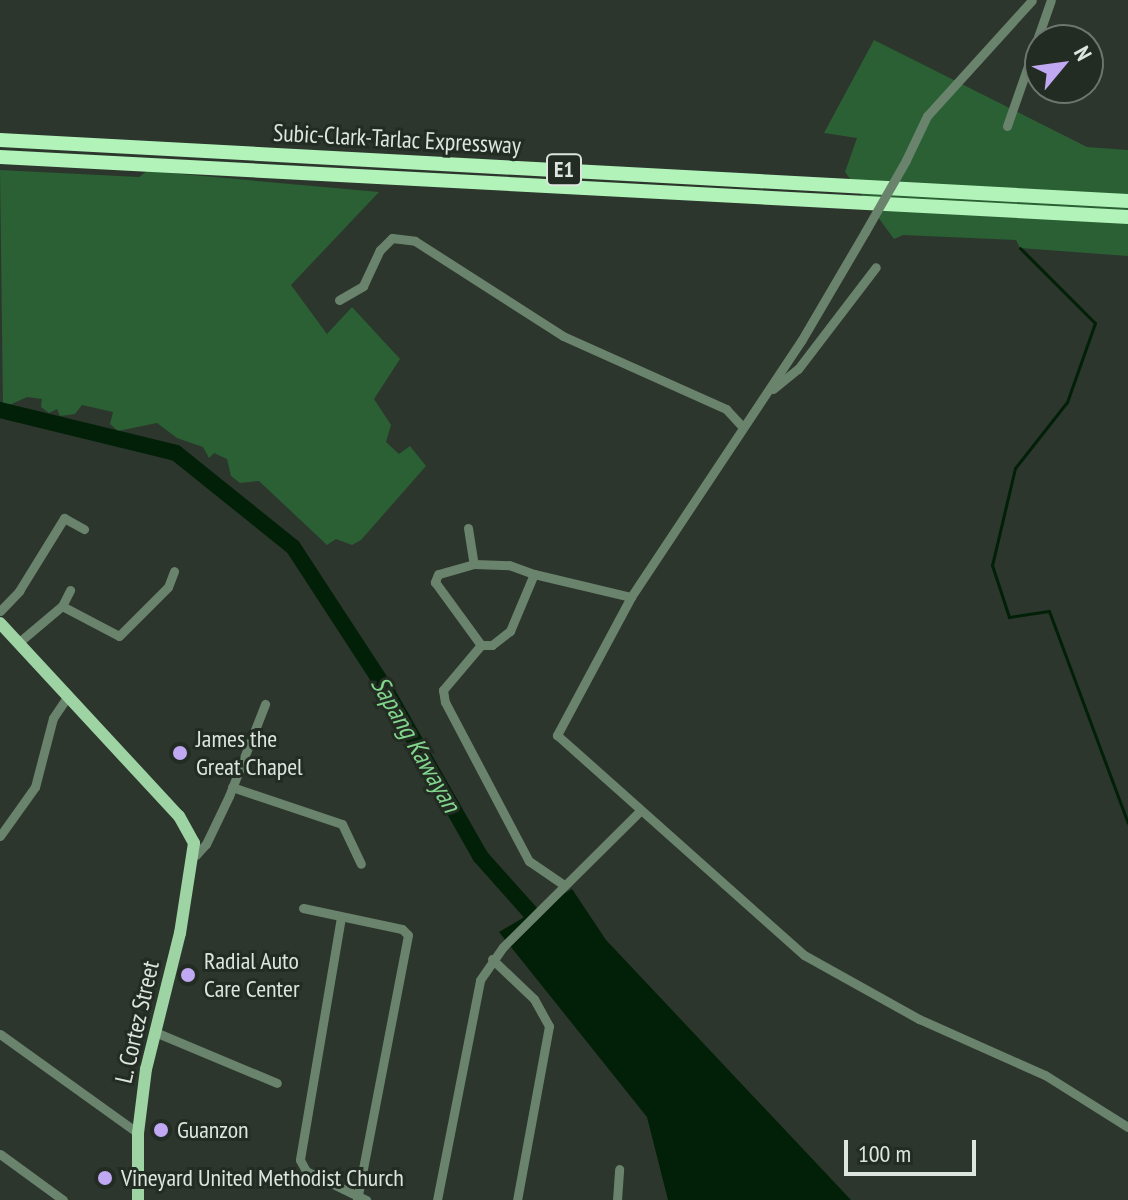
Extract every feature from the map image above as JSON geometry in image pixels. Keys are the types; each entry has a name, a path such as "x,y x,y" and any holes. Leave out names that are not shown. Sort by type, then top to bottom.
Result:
{"highway":[{"name":"Subic-Clark-Tarlac Expressway","path":"0,140 1128,201"},
{"name":"Subic-Clark-Tarlac Expressway","path":"0,157 1128,217"}],"main road":[{"path":"0,623 179,816 196,855"},
{"name":"L. Cortez Street","path":"138,1200 138,1133 155,1032 196,855"}],"street":[{"path":"1032,0 927,116 865,232 767,393 742,426 631,597 557,735 804,955 919,1019 1045,1075 1128,1127"},
{"path":"1007,126 1051,0"},
{"path":"339,300 363,286 380,250 392,238 415,241 563,336 726,409 742,426"},
{"path":"767,393 798,369 876,267"},
{"path":"0,611 19,591 64,518 84,529"},
{"path":"468,528 474,564"},
{"path":"481,645 435,582 438,574 474,564 509,565 631,597"},
{"path":"62,606 119,636 168,587 174,571"},
{"path":"534,574 510,631 492,645 481,645 443,690 445,702 529,861 561,889"},
{"path":"18,643 62,606 70,590"},
{"path":"0,836 35,787 53,718 68,696"},
{"path":"196,855 206,844 265,704"},
{"path":"232,787 342,824 361,864"},
{"path":"437,1200 480,980 503,947 641,810"},
{"path":"303,908 341,917 408,935 360,1198 306,1171 300,1160 341,917"},
{"path":"492,959 534,999 549,1026 517,1200"},
{"path":"155,1032 277,1083"},
{"path":"0,1034 138,1133"},
{"path":"0,1154 63,1200"},
{"path":"617,1200 619,1169"}],"green space":[{"path":"874,40 1087,147 1128,150 1128,256 1020,248 1016,240 903,235 894,239 845,172 857,138 824,133"},
{"path":"0,170 139,177 147,171 379,192 291,285 327,334 352,307 400,359 374,399 391,425 386,442 399,454 410,446 426,466 361,540 352,545 336,539 327,545 259,481 240,483 231,476 227,459 214,453 209,458 203,447 177,438 157,423 118,431 110,424 113,412 82,405 75,414 60,416 57,409 49,413 41,407 42,399 27,397 3,408"}],"shaded area":[{"path":"572,889 606,940 851,1200 668,1200 647,1117 499,932"}],"waterway":[{"path":"1020,248 1095,323 1067,402 1015,468 992,565 1009,617 1049,611 1128,823"},
{"name":"Sapang Kawayan","path":"0,410 176,453 293,547 383,685 480,856 545,929"}],"place":[{"name":"James the Great Chapel","path":"180,753"},
{"name":"Radial Auto Care Center","path":"188,975"},
{"name":"Guanzon","path":"161,1130"},
{"name":"Vineyard United Methodist Church","path":"105,1178"}]}
